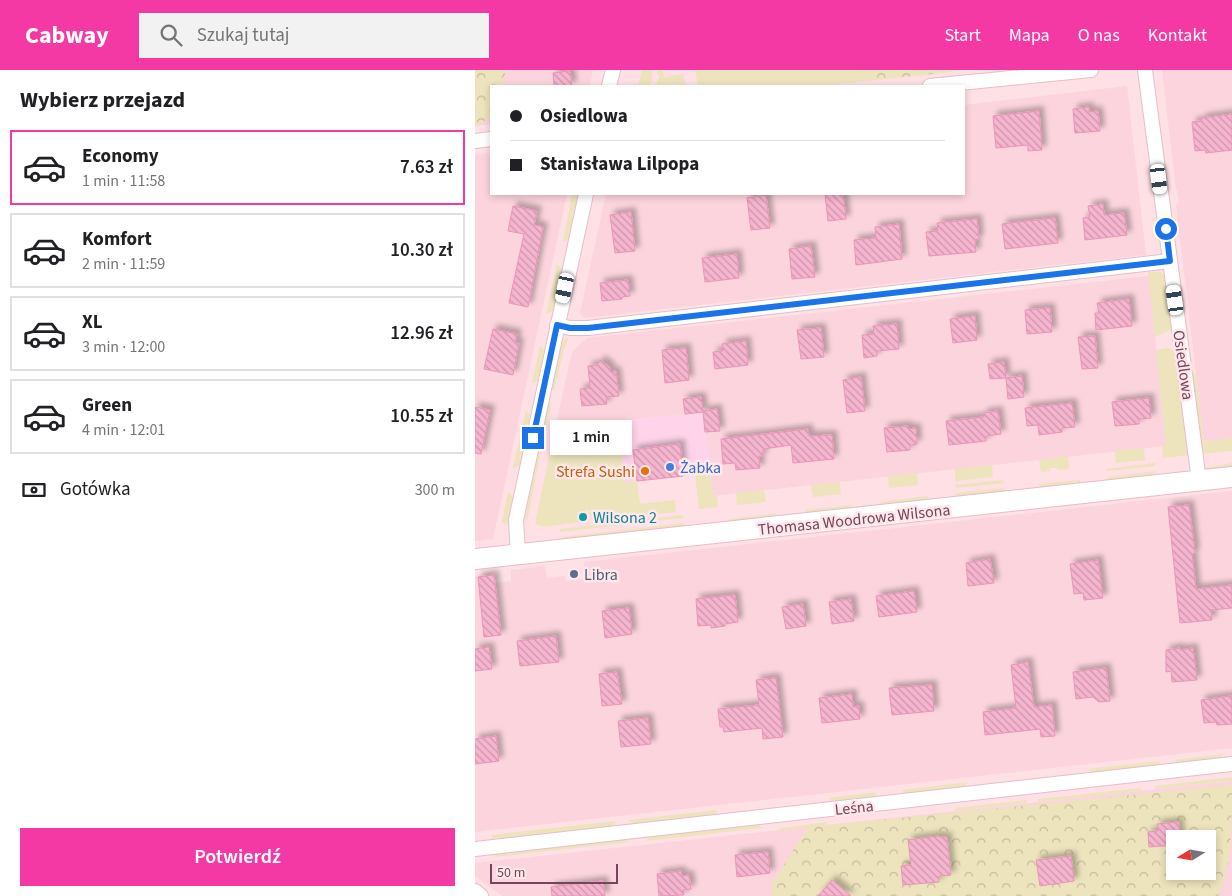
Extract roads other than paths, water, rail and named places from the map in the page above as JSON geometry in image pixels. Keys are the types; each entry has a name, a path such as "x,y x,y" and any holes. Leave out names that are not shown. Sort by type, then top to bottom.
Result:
{"street":[{"path":"609,85 613,70"},
{"path":"940,85 1091,70"},
{"name":"Osiedlowa","path":"1145,70 1199,481"},
{"path":"475,141 490,139"},
{"path":"518,555 515,520 586,195"},
{"path":"557,325 570,328 588,328 1170,261"},
{"name":"Thomasa Woodrowa Wilsona","path":"475,560 1232,477"},
{"name":"Leśna","path":"475,848 1232,764"},
{"path":"475,891 481,896"}],"place":[{"name":"Żabka","path":"670,467"},
{"name":"Strefa Sushi","path":"645,471"},
{"name":"Wilsona 2","path":"583,517"},
{"name":"Libra","path":"574,574"}]}
